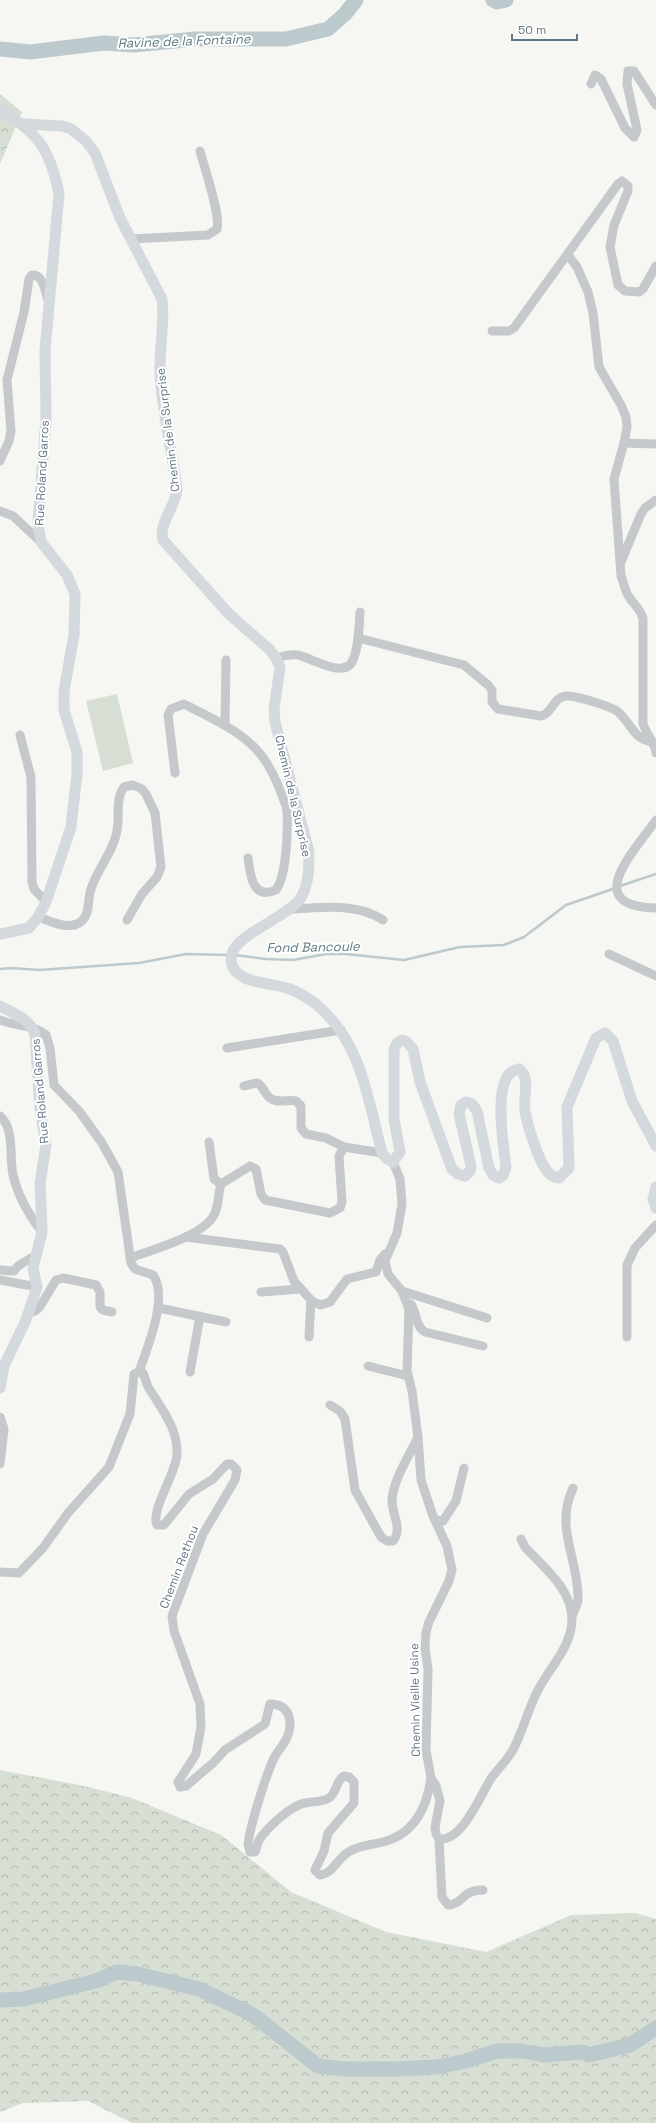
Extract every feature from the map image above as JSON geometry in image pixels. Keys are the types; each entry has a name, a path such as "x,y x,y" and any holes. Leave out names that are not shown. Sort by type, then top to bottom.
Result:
{"main road":[{"name":"Rue Roland Garros","path":"0,109 23,124 41,142 55,172 60,194 45,350 46,419 38,522 41,542 67,575 75,594 74,635 64,691 64,710 76,752 77,774 75,804 71,827 46,902 38,918 29,928 0,934"},
{"name":"Chemin de la Surprise","path":"23,124 62,126 71,129 86,141 95,153 120,218 162,299 163,309 160,372 177,489 176,498 164,522 162,535 166,545 229,614 270,650 280,667 274,709 275,722 292,808 309,852 307,882 301,898 291,909 240,940 232,950 231,956 233,968 237,973 249,979 278,985 306,997 318,1006 340,1030 351,1045 359,1063 382,1154"},
{"name":"Rue Roland Garros","path":"0,1006 33,1027 36,1041 40,1109 45,1136 40,1183 42,1232 33,1268 37,1287 30,1312 4,1366 0,1388"},
{"path":"382,1154 387,1160 393,1162 400,1152 394,1119 394,1049 397,1043 402,1040 407,1042 413,1049 420,1082 428,1108 452,1169 458,1174 465,1176 470,1171 471,1166 459,1114 461,1105 466,1102 472,1104 477,1111 488,1168 493,1175 499,1178 503,1175 506,1167 501,1116 502,1090 509,1073 518,1069 523,1072 526,1080 524,1098 528,1123 545,1168 553,1177 559,1178 564,1175 569,1168 566,1117 569,1098 596,1038 605,1033 613,1041 632,1100 656,1146"},
{"path":"656,1187 654,1199 656,1208"}],"street":[{"path":"591,84 595,75 601,79 625,128 634,137 638,130 627,84 628,71 634,71 656,106"},
{"path":"131,239 208,234 217,229 218,225 214,203 200,151"},
{"path":"492,331 509,331 514,328 618,184 622,181 628,186 628,191 614,225 610,247 618,285 625,291 639,292 643,289 656,266"},
{"path":"568,255 577,266 588,292 593,313 599,367 621,405 626,417 627,427 624,443 614,479 620,563 625,589 630,598 641,611 644,624 643,723 645,731 655,747"},
{"path":"0,461 9,441 11,431 7,380 24,312 29,279 32,275 36,274 40,277 50,303"},
{"path":"624,443 656,444"},
{"path":"620,563 641,514 645,508 656,500"},
{"path":"0,511 12,516 41,542"},
{"path":"276,658 296,655 344,670 353,661 358,638 360,612"},
{"path":"358,638 464,665 488,684 492,690 492,702 498,709 541,716 547,714 558,700 564,696 570,696 612,708 621,715 641,739 655,747"},
{"path":"225,724 226,660"},
{"path":"175,773 168,715 171,709 184,704 225,724 247,741 269,766 292,808 280,883 276,890 262,892 256,888 252,881 248,858"},
{"path":"20,734 31,777 32,882 34,889 46,902"},
{"path":"38,918 63,925 72,925 78,924 85,916 91,888 112,848 117,832 119,795 124,787 133,784 142,789 146,794 155,813 161,867 157,877 142,894 127,920"},
{"path":"656,820 616,880 618,894 622,900 636,906 656,908"},
{"path":"291,909 359,909 372,913 383,920"},
{"path":"609,954 656,976"},
{"path":"0,1020 24,1027 33,1027 42,1031 49,1040 54,1085 80,1111 102,1144 118,1172 130,1258 134,1269 149,1273 156,1279 159,1308 139,1372 134,1374 132,1378 133,1397 124,1432 114,1458 106,1472 68,1513 51,1538 27,1568 19,1573 0,1572"},
{"path":"227,1048 340,1030"},
{"path":"244,1086 257,1083 262,1086 267,1096 273,1100 296,1101 301,1106 301,1128 306,1134 326,1138 344,1147 382,1154"},
{"path":"0,1116 8,1125 13,1175 23,1204 42,1232"},
{"path":"209,1142 214,1179 221,1184"},
{"path":"130,1258 172,1244 186,1237 210,1221 214,1214 221,1184 228,1178 252,1166 256,1169 262,1198 265,1200 330,1213 340,1208 342,1202 339,1156 344,1147"},
{"name":"Chemin Vieille Usine","path":"393,1162 400,1179 402,1204 397,1233 385,1261 387,1269 415,1310 419,1326 425,1332 483,1346"},
{"path":"627,1337 627,1265 635,1248 656,1226"},
{"path":"186,1237 280,1249 286,1259 290,1275 300,1289 311,1300 316,1303 325,1304 334,1297 347,1279 374,1274 378,1269 380,1260 390,1248"},
{"path":"0,1270 14,1271 18,1266 36,1255"},
{"name":"Rue Roland Garros","path":"30,1312 39,1308 56,1280 63,1278 96,1285 100,1292 100,1307 103,1310 112,1312"},
{"path":"0,1280 37,1287"},
{"path":"261,1292 300,1289"},
{"path":"404,1294 487,1318"},
{"name":"Chemin Vieille Usine","path":"404,1294 410,1322 406,1364 412,1391 418,1437 420,1480 447,1546 452,1570 449,1581 429,1622 426,1632 428,1669 425,1736 431,1778 436,1786 440,1800 435,1826 436,1834 439,1838 442,1897 444,1902 448,1905 454,1905 468,1891 483,1890"},
{"path":"309,1337 311,1300"},
{"path":"159,1308 226,1322"},
{"path":"190,1372 200,1316"},
{"path":"368,1366 408,1376"},
{"name":"Chemin Rethou","path":"139,1372 143,1373 148,1388 169,1419 175,1437 176,1464 155,1515 157,1525 164,1525 189,1494 213,1479 227,1464 231,1464 237,1470 235,1480 203,1534 172,1616 174,1631 200,1704 202,1715 196,1754 178,1782 180,1787 186,1786 213,1763 225,1750 265,1724 270,1704 277,1704 285,1708 289,1714 290,1726 287,1739 280,1748 269,1770 248,1844 250,1852 254,1852 258,1842 265,1833 291,1809 305,1803 321,1802 330,1798 334,1793 339,1780 344,1776 349,1777 354,1782 354,1803 326,1837 324,1851 315,1870 320,1875 329,1872 349,1851 392,1838 416,1821 428,1798 431,1778"},
{"path":"330,1405 340,1411 345,1419 355,1490 381,1537 387,1541 393,1540 398,1533 392,1501 395,1489 418,1437"},
{"path":"0,1417 4,1430 0,1464"},
{"path":"436,1520 443,1521 456,1501 464,1468"},
{"path":"439,1838 453,1835 463,1826 492,1778 508,1758 536,1693 564,1648 570,1635 572,1618 578,1600 576,1579 567,1534 566,1514 568,1500 573,1488"},
{"path":"521,1539 525,1547 566,1593 570,1603 572,1618"}],"green space":[{"path":"0,94 22,112 0,164"},
{"path":"117,694 133,763 103,771 86,701"},
{"path":"0,1770 84,1786 132,1798 221,1835 291,1892 386,1932 486,1952 571,1915 635,1913 656,1919 656,2123 132,2123 88,2101 23,2103 0,2112"}],"waterway":[{"name":"Ravine de la Fontaine","path":"0,49 30,52 104,43 134,45 195,39 286,39 328,29 345,14 356,0"},
{"name":"Ravine de la Fontaine","path":"493,0 497,2 506,0"},
{"name":"Fond Bancoule","path":"620,886 656,874"},
{"name":"Fond Bancoule","path":"235,955 266,959 293,960 326,954 346,954 404,960 460,947 504,945 524,937 566,905 616,888"},
{"name":"Fond Bancoule","path":"0,969 11,968 39,970 139,963 186,954 228,955"},
{"path":"0,2000 23,1999 96,1981 117,1972 137,1974 199,1989 253,2015 318,2066 343,2069 436,2067 466,2061 497,2051 523,2051 544,2055 582,2052 589,2055 630,2045 656,2028"}]}
